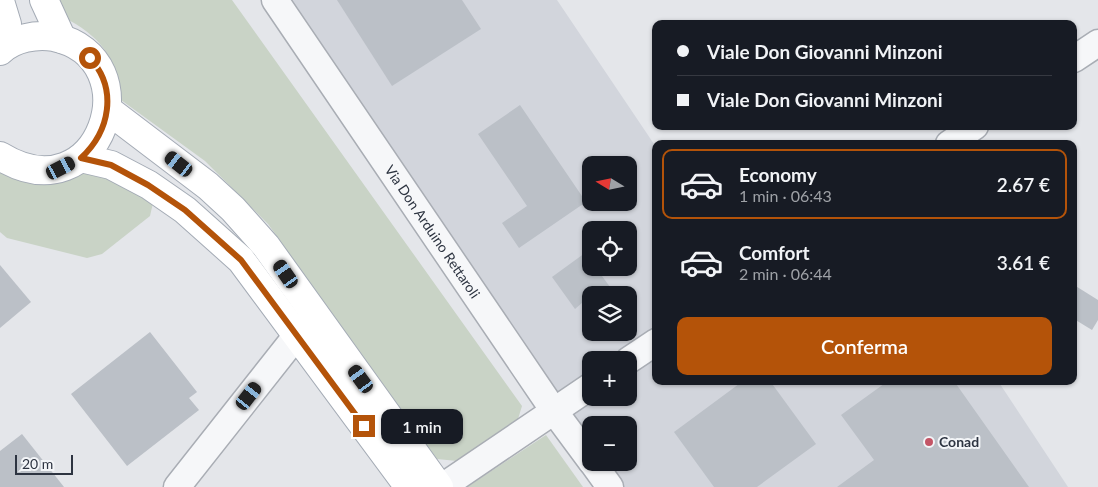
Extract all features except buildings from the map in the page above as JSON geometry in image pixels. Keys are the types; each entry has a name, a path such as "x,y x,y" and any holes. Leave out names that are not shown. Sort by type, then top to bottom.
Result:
{"main road":[{"path":"44,0 62,39"},
{"path":"0,1 7,24 2,49"},
{"path":"0,156 16,166 38,171 61,168 81,158 99,137 108,110 107,88 98,67 82,50 62,39 32,36 2,49"},
{"path":"108,110 208,186 233,209 266,246 441,487"},
{"path":"81,158 111,165 148,185 185,210 241,260 409,487"}],"street":[{"name":"Via Don Arduino Rettaroli","path":"275,0 554,411 582,449"},
{"path":"1077,57 1098,43"},
{"path":"955,140 969,130"},
{"path":"177,487 297,335"},
{"path":"637,355 652,345"},
{"path":"441,487 582,392"},
{"name":"Via Don Arduino Rettaroli","path":"598,471 610,487"}],"shaded area":[{"path":"57,0 232,0 522,406 518,419 457,461 437,459 268,224 205,161 121,100 116,72 105,50 87,32 63,17"},
{"path":"275,0 557,0 652,141 652,385 1001,385 1068,487 610,487 598,471 637,471 637,416 582,416 582,448"},
{"path":"0,165 102,167 153,203 150,216 102,254 87,258 7,238 0,232"},
{"path":"546,435 583,487 467,487"}],"place":[{"name":"Conad","path":"929,442"}],"route":[{"path":"90,58 98,67 107,88 108,110 105,124 99,137 81,158 111,165 148,185 185,210 241,260 364,426"}]}
